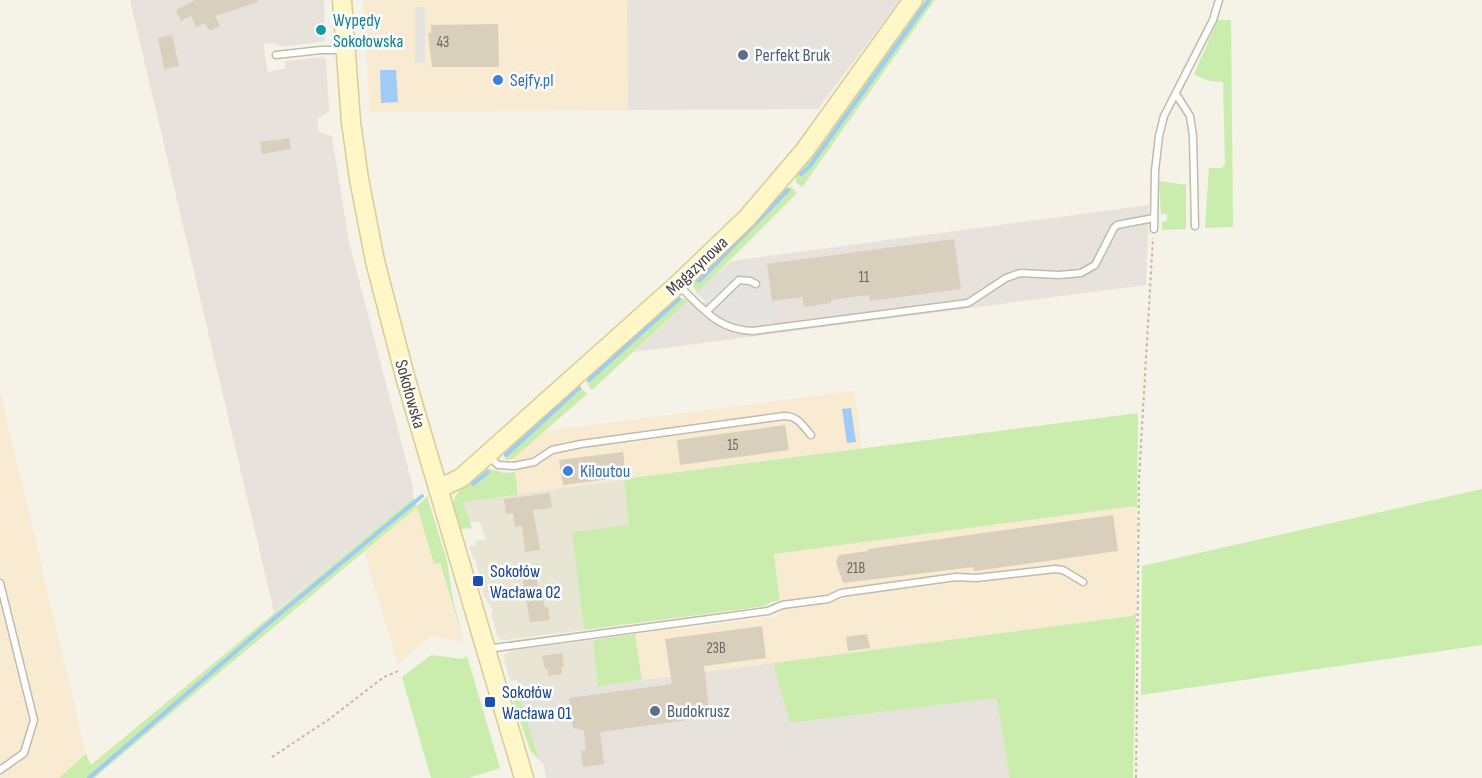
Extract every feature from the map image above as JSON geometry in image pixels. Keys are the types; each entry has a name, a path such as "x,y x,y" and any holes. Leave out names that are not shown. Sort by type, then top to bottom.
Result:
{"street":[{"name":"Sokołowska","path":"342,0 354,151 375,261 400,358 524,778"},
{"name":"Magazynowa","path":"438,489 461,478 728,238 782,179 839,105 914,0"}],"lane":[{"path":"1154,229 1155,171 1164,116 1213,20 1220,0"},
{"path":"276,55 345,50"},
{"path":"1176,94 1190,116 1193,136 1195,226"},
{"path":"678,285 727,327 753,331 968,303 1006,278 1020,273 1059,274 1088,270 1095,265 1117,225 1154,218"},
{"path":"707,311 739,280 750,280 756,284"},
{"path":"487,455 498,465 514,466 534,462 552,450 581,444 784,416 797,419 811,435"},
{"path":"486,650 768,611 782,605 828,598 841,593 956,577 976,578 1055,569 1063,570 1083,582"},
{"path":"0,583 33,720 24,753 0,770"}],"path":[{"path":"1136,778 1139,479 1154,229"},
{"path":"272,758 328,720 384,677 401,670"}],"shaded area":[{"path":"130,0 324,0 325,41 282,47 273,43 264,44 265,56 268,72 285,69 285,61 321,57 326,59 329,111 317,119 319,132 332,136 349,242 413,487 413,498 274,612"},
{"name":"Sejfy.pl","path":"363,0 627,0 628,110 370,112"},
{"name":"Perfekt Bruk","path":"627,0 900,0 818,109 628,110"},
{"path":"415,7 425,7 425,63 415,63"},
{"path":"1149,205 1146,285 634,352 688,301 697,309 705,301 697,293 731,261"},
{"path":"763,265 772,322 741,324 726,319 697,293 723,268 729,276 738,268"},
{"path":"0,391 86,754 59,778 0,778"},
{"path":"854,391 862,448 518,494 513,459 546,431"},
{"path":"624,479 629,525 583,621 584,630 506,640 498,639 491,614 493,611 484,596 475,559 469,546 476,545 475,541 486,539 480,522 469,522 463,501"},
{"path":"1134,506 1137,509 1136,613 1133,616 642,680 635,634 774,617 783,610 774,554"},
{"path":"417,507 434,564 440,563 463,642 431,636 398,664 364,551"},
{"path":"593,640 598,686 520,696 517,680 510,681 503,656 511,650"},
{"name":"Budokrusz","path":"773,663 790,723 996,698 1010,778 546,778 520,696"}],"green space":[{"path":"923,0 935,0 802,187 796,182 796,176 846,110"},
{"path":"1218,20 1231,20 1233,227 1205,228 1209,168 1222,168 1225,164 1223,82 1209,81 1194,74"},
{"path":"1159,181 1186,185 1186,229 1162,230 1162,222 1167,221 1167,214 1161,214"},
{"path":"791,187 797,193 697,293 692,284 695,280 738,240 786,188"},
{"path":"676,298 688,301 592,390 587,384 588,377"},
{"path":"575,387 581,388 587,394 513,459 506,460 503,454 507,449"},
{"path":"1138,413 1137,509 1134,506 774,554 780,600 765,606 584,630 572,532 629,525 624,479"},
{"path":"487,468 504,473 515,472 518,494 463,502 472,528 460,529 454,510 454,499 459,491"},
{"path":"1482,489 1482,645 1141,695 1142,566"},
{"path":"427,496 447,561 453,600 464,642 440,563 434,564 417,507 94,778 59,778 86,754 91,765 413,498 417,506"},
{"path":"1136,613 1133,778 1010,778 996,698 790,723 773,663 1132,616"},
{"path":"635,634 642,680 598,686 593,640"},
{"path":"431,655 463,659 467,656 500,768 468,778 431,778 402,677"},
{"path":"520,693 539,760 531,752 511,696"}],"water":[{"path":"380,70 396,70 398,102 381,103"},
{"path":"851,408 856,442 847,443 842,409"}],"building":[{"path":"195,0 258,0 258,2 215,16 220,26 210,31 205,23 196,27 191,16 181,21 176,10"},
{"path":"498,24 499,67 432,67 428,33 431,33 431,25"},
{"path":"172,35 179,66 164,69 158,38"},
{"path":"289,138 291,149 262,154 260,142"},
{"path":"954,239 961,289 870,301 869,295 831,300 831,303 804,307 802,297 772,301 767,264"},
{"path":"785,425 789,450 680,465 677,440"},
{"path":"623,452 626,477 563,485 559,460"},
{"path":"550,493 552,508 533,510 540,550 525,552 522,526 515,527 513,513 506,514 504,499"},
{"path":"1113,515 1118,551 974,571 973,567 843,583 836,562 839,555 868,551 868,549"},
{"path":"536,573 539,595 543,594 550,620 530,622 522,575"},
{"path":"762,626 766,658 704,666 710,717 600,732 604,764 583,767 581,751 586,750 584,730 573,728 569,698 672,684 665,639"},
{"path":"867,634 870,648 848,651 846,637"},
{"path":"562,653 564,666 561,667 562,674 548,676 548,669 545,669 542,656"}],"waterway":[{"path":"801,174 809,167 929,0"},
{"path":"699,281 788,190"},
{"path":"589,380 679,299"},
{"path":"506,455 579,388"},
{"path":"473,484 488,472"},
{"path":"89,778 276,617 422,496"}],"place":[{"name":"Wypędy Sokołowska","path":"321,30"},
{"name":"Perfekt Bruk","path":"743,55"},
{"name":"Sejfy.pl","path":"498,80"},
{"name":"Kiloutou","path":"568,471"},
{"name":"Sokołów Wacława 02","path":"478,581"},
{"name":"Sokołów Wacława 01","path":"490,702"},
{"name":"Budokrusz","path":"655,711"}]}
